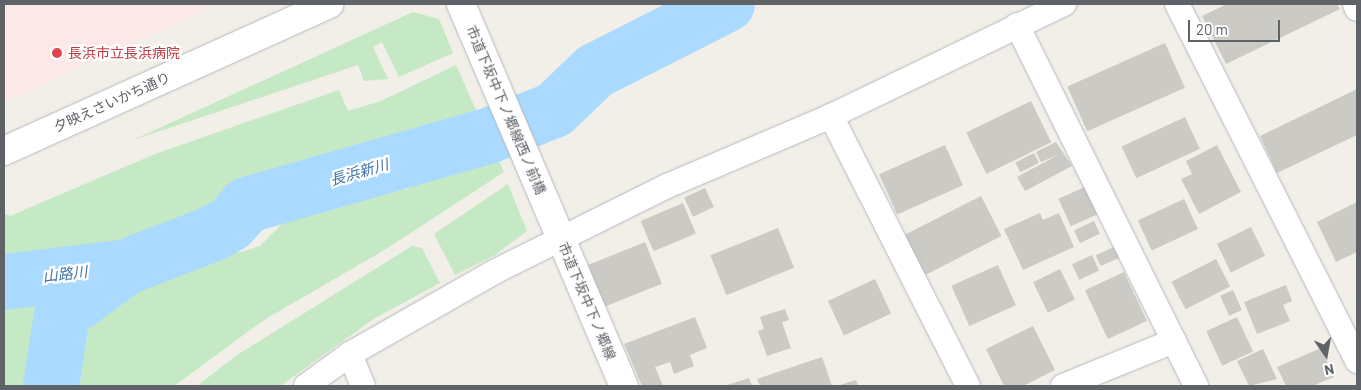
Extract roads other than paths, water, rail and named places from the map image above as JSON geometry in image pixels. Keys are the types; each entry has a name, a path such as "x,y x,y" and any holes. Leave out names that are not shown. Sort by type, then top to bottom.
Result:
{"street":[{"name":"夕映えさいかち通り","path":"4,151 329,4"},
{"name":"市道下坂中下ノ郷線西ノ前橋","path":"461,4 556,228"},
{"path":"306,386 350,354 556,228 667,186 831,116 1064,4"},
{"path":"1177,4 1357,361"},
{"path":"1355,4 1357,9"},
{"path":"1017,25 1196,386"},
{"path":"831,116 968,386"},
{"name":"市道下坂中下ノ郷線","path":"556,228 624,386"},
{"path":"1063,386 1174,341"},
{"path":"350,354 362,386"}],"waterway":[{"name":"長浜新川","path":"51,386 62,314 126,267 214,233 230,224 247,205 488,136 554,110 595,71 727,4"},
{"name":"山路川","path":"4,282 122,268"}],"place":[{"name":"長浜市立長浜病院","path":"57,53"}]}
